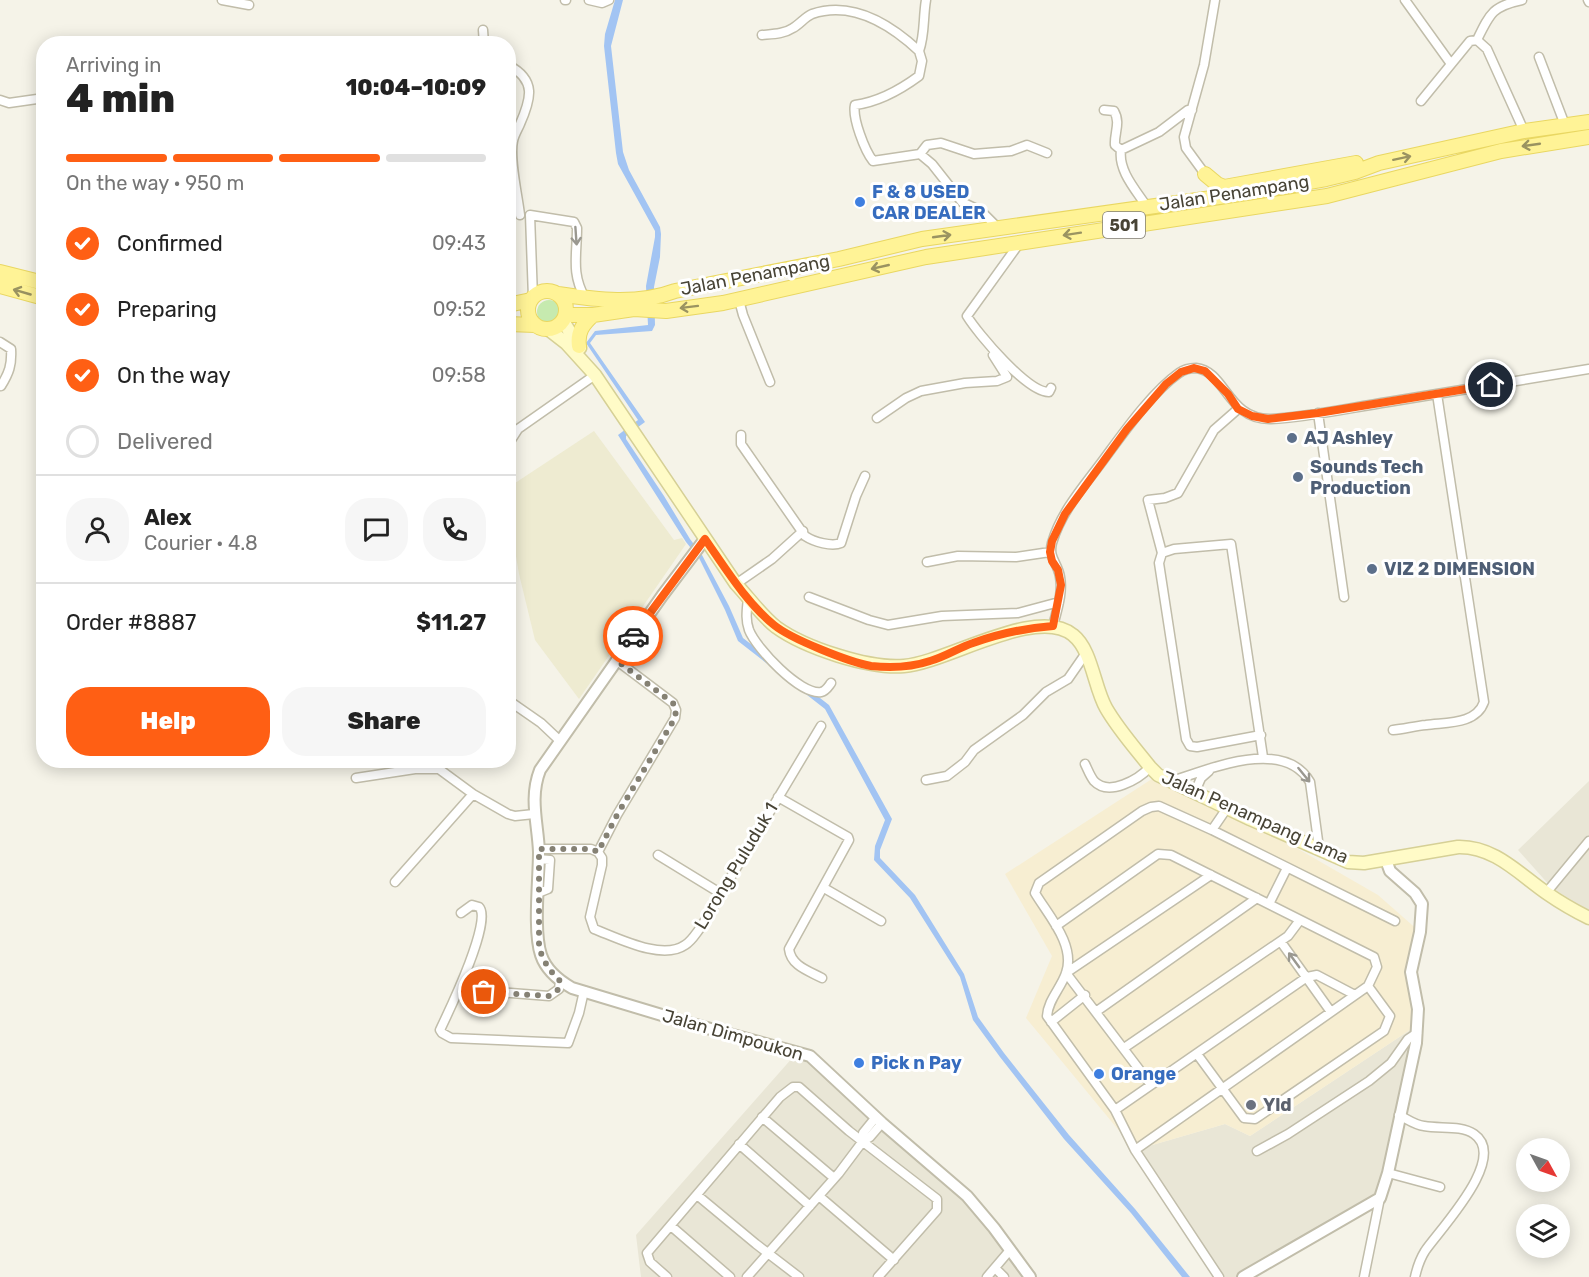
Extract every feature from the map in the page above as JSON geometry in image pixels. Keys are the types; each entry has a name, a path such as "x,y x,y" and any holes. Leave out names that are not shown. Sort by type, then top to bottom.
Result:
{"main road":[{"name":"Jalan Penampang","path":"658,304 675,291 839,259 922,239 1247,193 1355,172 1379,163 1524,131 1589,122"},
{"name":"Jalan Penampang","path":"558,294 636,304 739,300 926,257 1327,196 1501,151 1589,137"},
{"path":"1205,174 1224,187 1357,163 1379,163"},
{"path":"1355,172 1354,176 1362,183 1378,182"},
{"path":"1178,202 1204,189 1205,174"},
{"path":"0,272 36,281"},
{"path":"0,286 36,296"},
{"path":"516,303 532,299 544,291 558,294 565,303 565,318 592,371 736,584 769,620 786,634 871,666 902,666 929,662 972,643 1009,633 1053,626"},
{"path":"532,299 529,313 592,371"},
{"name":"Jalan Penampang","path":"565,318 593,315 636,304"},
{"path":"579,346 581,329 593,315"},
{"path":"516,325 557,327 565,318"},
{"name":"Jalan Penampang Lama","path":"1053,626 1072,633 1086,653 1097,690 1106,709 1158,775 1348,862 1364,863 1414,853 1470,847 1482,850 1506,862 1546,893 1589,918"}],"street":[{"path":"222,0 249,5"},
{"path":"589,0 602,3 609,0"},
{"path":"919,51 924,40 922,26 926,0"},
{"path":"1205,174 1184,144 1204,64 1215,0"},
{"path":"1406,0 1451,64"},
{"path":"1477,40 1485,23 1500,5 1522,0"},
{"path":"762,35 792,29 817,12 848,8 859,10 889,27 919,51 922,61 919,76 902,88 865,104 855,105 854,109 867,154 873,160 920,154 932,164 962,202 981,211 998,228"},
{"path":"483,30 483,36"},
{"path":"1421,100 1470,41 1477,40"},
{"path":"1477,40 1487,49 1524,131"},
{"path":"1539,57 1565,124"},
{"path":"516,71 530,86 529,98 516,133"},
{"path":"0,100 9,103 36,99"},
{"path":"1104,110 1114,111 1117,115 1115,145 1121,150"},
{"path":"1121,150 1159,132 1188,110 1192,110"},
{"path":"920,154 927,145 941,143 974,154 1011,150 1027,145 1047,153"},
{"path":"1121,150 1120,159 1127,176 1147,207"},
{"path":"516,193 520,215"},
{"path":"532,299 530,215 574,222 577,228 575,273 577,284 586,298"},
{"path":"877,418 906,398 921,391 965,383 997,381 1007,377 974,331 967,316 1022,241"},
{"path":"739,300 745,322 770,382"},
{"path":"971,323 1025,382 1043,392 1048,392 1052,388"},
{"path":"0,342 11,349 11,369 1,386"},
{"path":"1053,626 1059,602 1060,577 1050,552 1052,541 1065,514 1134,420 1166,384 1181,372 1194,368 1205,371 1228,394 1238,409 1252,416 1268,419 1589,369"},
{"path":"516,432 592,371"},
{"path":"1393,730 1470,718 1479,711 1484,702 1437,394"},
{"path":"1238,409 1214,430 1178,493 1165,498 1148,500 1162,553 1159,563 1186,739 1190,746 1197,747 1261,735"},
{"path":"1318,413 1344,597"},
{"path":"741,435 741,444 809,539 839,545 865,476"},
{"path":"736,584 772,559 803,531"},
{"path":"473,990 549,996 559,989 560,981 548,968 539,949 539,854 534,814 537,778 559,740 705,539"},
{"path":"1162,553 1174,549 1231,544 1263,757"},
{"path":"927,562 958,555 1016,557 1050,552"},
{"path":"748,597 747,620 750,630 760,648 781,670 795,681 818,692 824,691 831,683"},
{"path":"809,597 888,625 942,616 1018,613 1059,602"},
{"path":"926,780 947,776 965,762 974,750 1018,719 1053,687 1068,679 1086,653"},
{"path":"539,854 591,849 598,852 617,815 675,718 676,710 673,703 616,660"},
{"path":"516,706 541,723 559,740"},
{"name":"Lorong Puluduk 1","path":"598,852 602,858 602,865 590,917 594,929 655,950 671,952 687,944 701,927 821,726"},
{"path":"1172,781 1263,757 1296,766 1305,773 1310,782 1313,795 1313,818 1319,848"},
{"path":"1085,764 1094,781 1105,786 1128,783 1150,767"},
{"path":"356,778 415,769 439,769 473,794 508,814 515,816 534,814"},
{"path":"1195,792 1201,778 1212,769"},
{"path":"395,882 473,794"},
{"path":"778,797 848,837 849,843 789,949 795,963 822,978"},
{"path":"1219,1277 1136,1149 1115,1110 1047,1016 1066,973 1069,958 1056,926 1035,893 1039,883 1142,811 1159,806 1395,921"},
{"path":"1212,831 1227,808"},
{"path":"1302,841 1309,831 1313,818"},
{"path":"1546,893 1589,841"},
{"path":"1056,926 1158,854 1171,855 1374,957 1377,967 1368,986 1136,1149"},
{"path":"658,855 720,893"},
{"path":"1364,1277 1417,1032 1418,1009 1411,972 1420,932 1422,904 1416,893 1390,871 1386,860"},
{"path":"1269,904 1287,868"},
{"path":"1066,973 1211,875"},
{"path":"824,888 880,921"},
{"path":"1097,1011 1257,898"},
{"path":"461,913 472,905 479,907 483,913 483,924 462,981 440,1030 441,1033 451,1038 568,1043 584,991"},
{"path":"1124,1048 1281,942 1293,932 1300,920"},
{"path":"1281,942 1331,1012"},
{"path":"1066,973 1085,995 1151,1085"},
{"path":"1115,1110 1306,977 1317,975 1355,995"},
{"name":"Jalan Dimpoukon","path":"560,981 584,991 810,1056 879,1120 967,1196 984,1214 1030,1277"},
{"path":"1197,1054 1244,1118 1255,1119 1384,1031 1390,1016 1368,986"},
{"path":"1051,1022 1085,995"},
{"path":"1257,1151 1288,1134 1369,1081 1391,1063 1408,1039 1417,1032"},
{"path":"667,1277 650,1262 647,1253 780,1096 793,1087 799,1087 937,1199 937,1210 878,1277"},
{"path":"1399,1115 1423,1126 1472,1132 1484,1144 1485,1154 1480,1171 1454,1215 1425,1252 1415,1277"},
{"path":"762,1117 834,1178"},
{"path":"747,1277 834,1178 863,1141 863,1132 879,1120"},
{"path":"740,1144 810,1206"},
{"path":"1388,1173 1440,1187"},
{"path":"697,1195 799,1277"},
{"path":"819,1196 894,1260"},
{"path":"1243,1277 1380,1198"},
{"path":"671,1226 730,1277"},
{"path":"987,1277 1010,1250"},
{"path":"995,1268 1004,1277"}],"shaded area":[{"path":"594,431 674,540 682,538 686,544 579,699 535,640 516,556 516,482"},
{"path":"1158,775 1227,808 1378,895 1420,932 1411,972 1416,1026 1250,1136 1225,1124 1135,1150 1026,1018 1052,956 1005,874"},
{"path":"1589,781 1589,912 1551,887 1518,850"},
{"path":"1416,1026 1380,1198 1244,1277 1219,1277 1135,1150 1225,1124 1250,1136"},
{"path":"801,1048 974,1208 1024,1277 641,1277 636,1235"}],"green space":[{"path":"549,300 558,303 561,312 558,321 549,324 540,321 537,312 540,303"}],"water":[{"path":"615,0 623,0 611,46 623,152 629,170 660,227 661,234 660,257 654,287 655,325 652,331 596,335 590,343 645,422 626,436 626,439 702,555 743,638 829,705 892,819 880,850 880,858 915,895 964,974 978,1017 1069,1135 1135,1209 1190,1277 1182,1277 1131,1213 1064,1139 973,1020 960,977 910,898 874,860 875,846 885,820 825,709 738,641 699,558 686,542 618,435 638,420 586,343 595,331 648,325 646,286 655,231 618,164 616,153 604,46 605,34"}],"way so far":[{"path":"484,992 549,996 559,989 560,981 543,961 539,949 539,849 591,849 598,852 617,815 675,718 676,710 673,703 616,660 633,636"}],"place":[{"name":"F & 8 USED CAR DEALER","path":"860,202"},
{"name":"AJ Ashley","path":"1292,438"},
{"name":"Sounds Tech Production","path":"1298,477"},
{"name":"VIZ 2 DIMENSION","path":"1372,569"},
{"name":"Pick n Pay","path":"859,1063"},
{"name":"Orange","path":"1099,1074"},
{"name":"Yld","path":"1251,1105"}],"route":[{"path":"633,636 705,539 736,584 775,626 786,634 818,648 871,666 916,665 929,662 972,643 1009,633 1053,626 1061,585 1058,570 1052,561 1050,552 1052,541 1065,514 1127,429 1166,384 1181,372 1194,368 1205,371 1228,394 1238,409 1252,416 1268,419 1491,385"}]}
